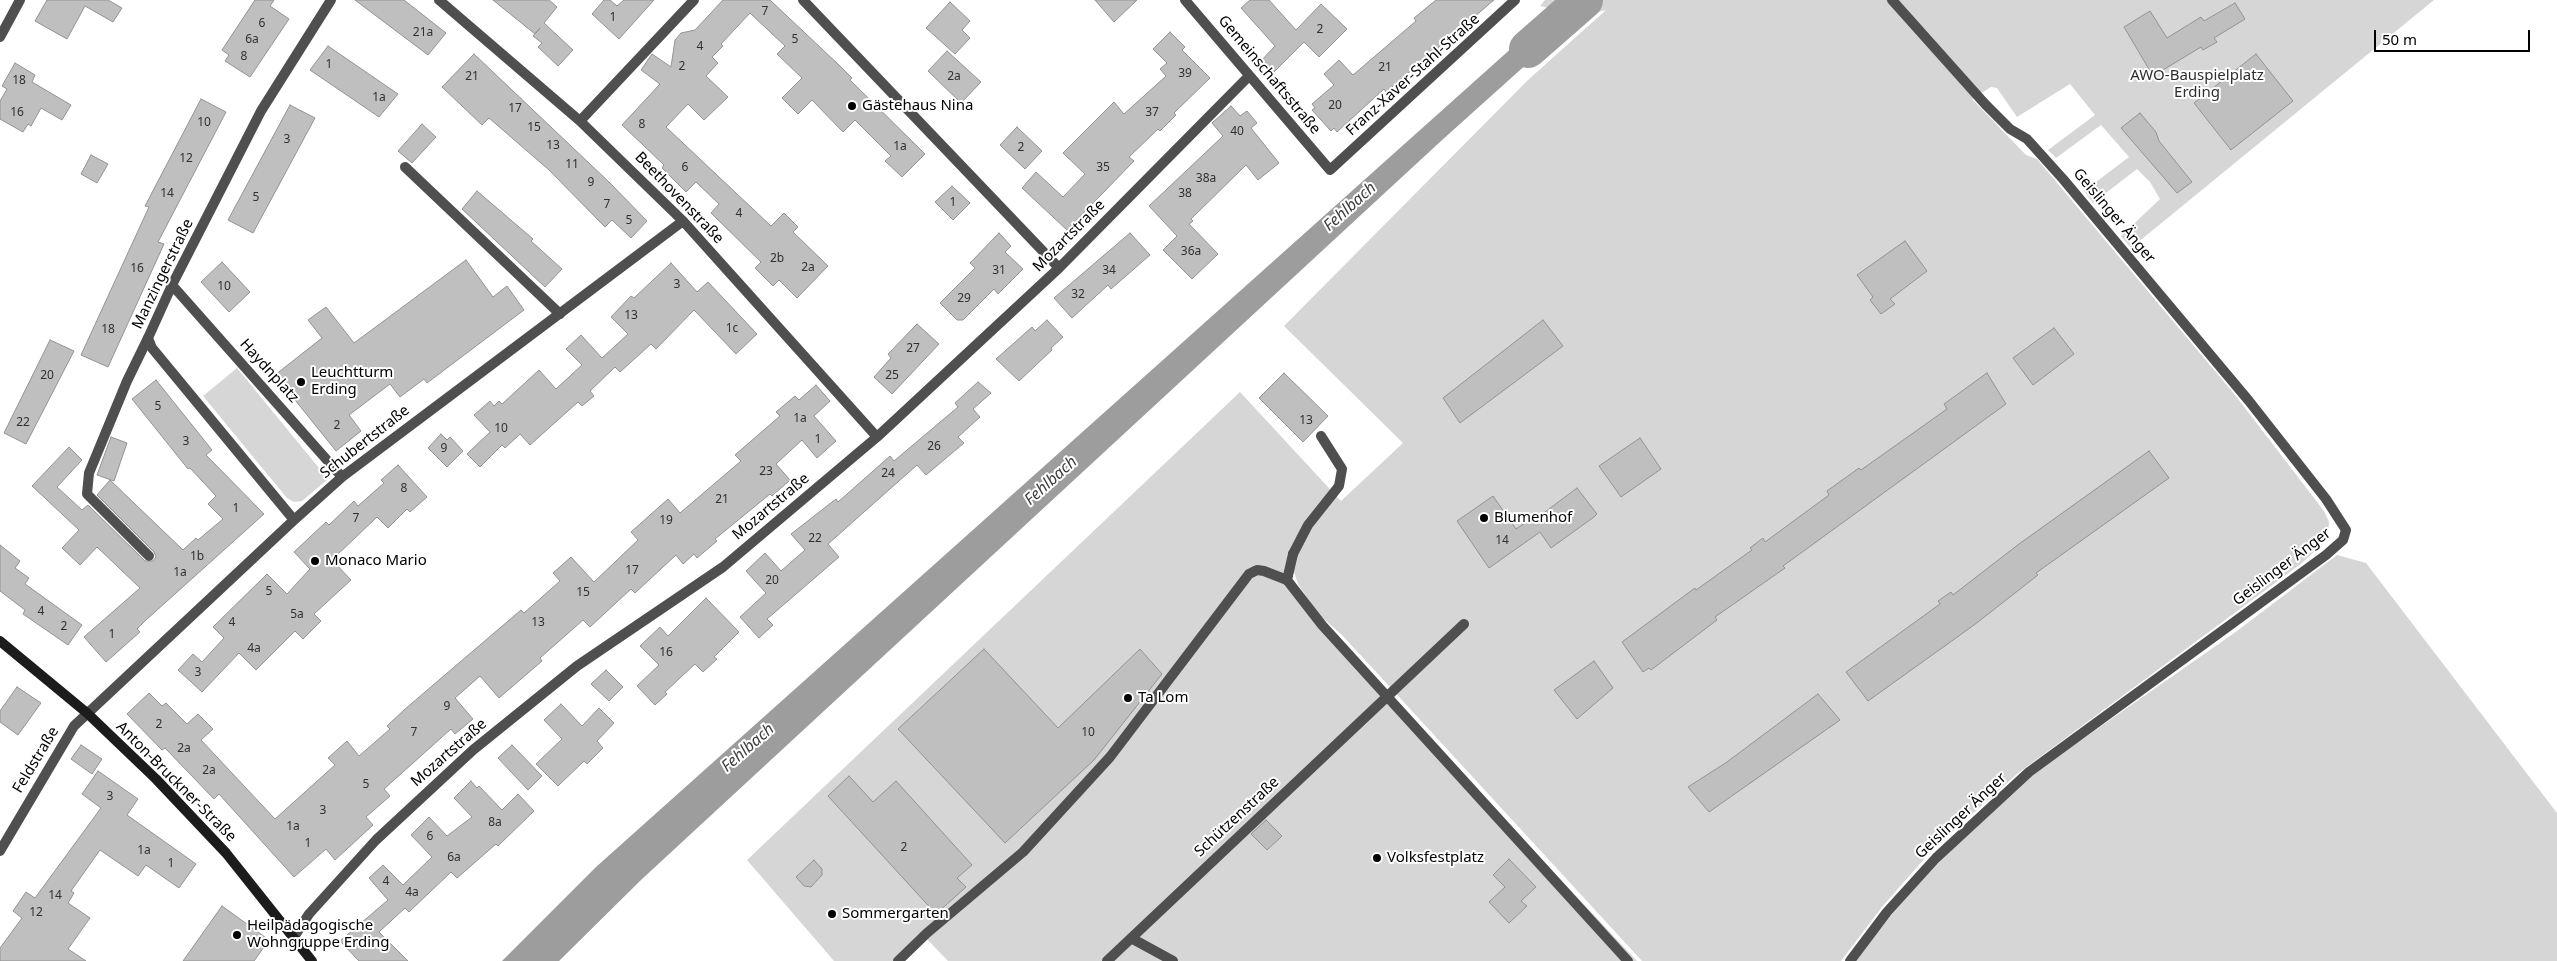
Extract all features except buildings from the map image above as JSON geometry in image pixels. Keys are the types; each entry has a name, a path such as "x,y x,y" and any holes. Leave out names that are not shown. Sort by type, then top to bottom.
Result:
{"main road":[{"name":"Anton-Bruckner-Straße","path":"0,641 87,713 156,779 226,853 312,961"}],"street":[{"path":"0,37 20,0"},
{"name":"Manzingerstraße","path":"149,556 86,494 89,473 127,382 172,285 261,111 331,0"},
{"name":"Beethovenstraße","path":"439,0 580,121 683,221 877,437"},
{"path":"580,121 694,0"},
{"path":"802,0 1060,268"},
{"name":"Gemeinschaftsstraße","path":"1185,0 1330,170"},
{"name":"Geislinger Änger","path":"1850,961 1887,912 1931,863 2029,772 2326,555 2343,540 2346,530 2326,499 2249,401 2063,179 2035,147 2010,129 1985,104 1979,95 1892,0"},
{"name":"Franz-Xaver-Stahl-Straße","path":"1330,170 1516,1"},
{"name":"Mozartstraße","path":"294,937 309,914 376,840 473,750 577,666 723,567 877,437 1060,268 1249,76"},
{"path":"406,167 560,314"},
{"name":"Schubertstraße","path":"87,713 342,477 683,221"},
{"name":"Haydnplatz","path":"172,285 342,477"},
{"path":"148,338 152,348 294,520"},
{"path":"1287,580 1293,554 1308,525 1339,486 1342,469 1322,436"},
{"path":"898,961 927,933 1023,852 1110,758 1249,574 1257,570 1287,580 1322,625 1388,695 1628,961"},
{"name":"Schützenstraße","path":"1107,961 1464,624"},
{"name":"Feldstraße","path":"0,851 74,726 87,713"},
{"path":"1132,938 1173,961"}],"green space":[{"name":"AWO-Bauspielplatz Erding","path":"1545,0 2434,0 2131,248 2121,236 2160,199 2150,182 2137,169 2093,203 2084,191 2129,157 2101,125 2056,158 2048,150 2095,115 2070,84 2017,117 1997,88 1991,87 1972,99 2026,155 2037,159 2235,395 2324,511 2329,522 2327,539 2302,563 2017,774 1931,851 1882,907 1841,961 1642,961 1343,636 1318,614 1298,584 1293,569 1288,589 1637,961 948,961 922,934 894,961 834,961 747,860 1240,392 1341,501 1403,443 1284,326 1528,80 1606,10 1584,16 1540,6"},
{"path":"237,368 328,479 302,501 294,502 287,498 203,396"},
{"path":"2337,555 2366,563 2557,813 2557,961 1855,961 1894,912 1970,830 2037,771 2237,631"}],"water":[{"path":"1552,12 1578,18 1441,141 641,880 559,961 502,961 596,867"}],"waterway":[{"name":"Fehlbach","path":"1528,49 1584,0"}],"place":[{"name":"Gästehaus Nina","path":"852,106"},
{"name":"Leuchtturm Erding","path":"301,382"},
{"name":"Blumenhof","path":"1484,518"},
{"name":"Monaco Mario","path":"315,561"},
{"name":"Ta Lom","path":"1128,698"},
{"name":"Volksfestplatz","path":"1377,858"},
{"name":"Sommergarten","path":"832,914"},
{"name":"Heilpädagogische Wohngruppe Erding","path":"237,935"}]}
